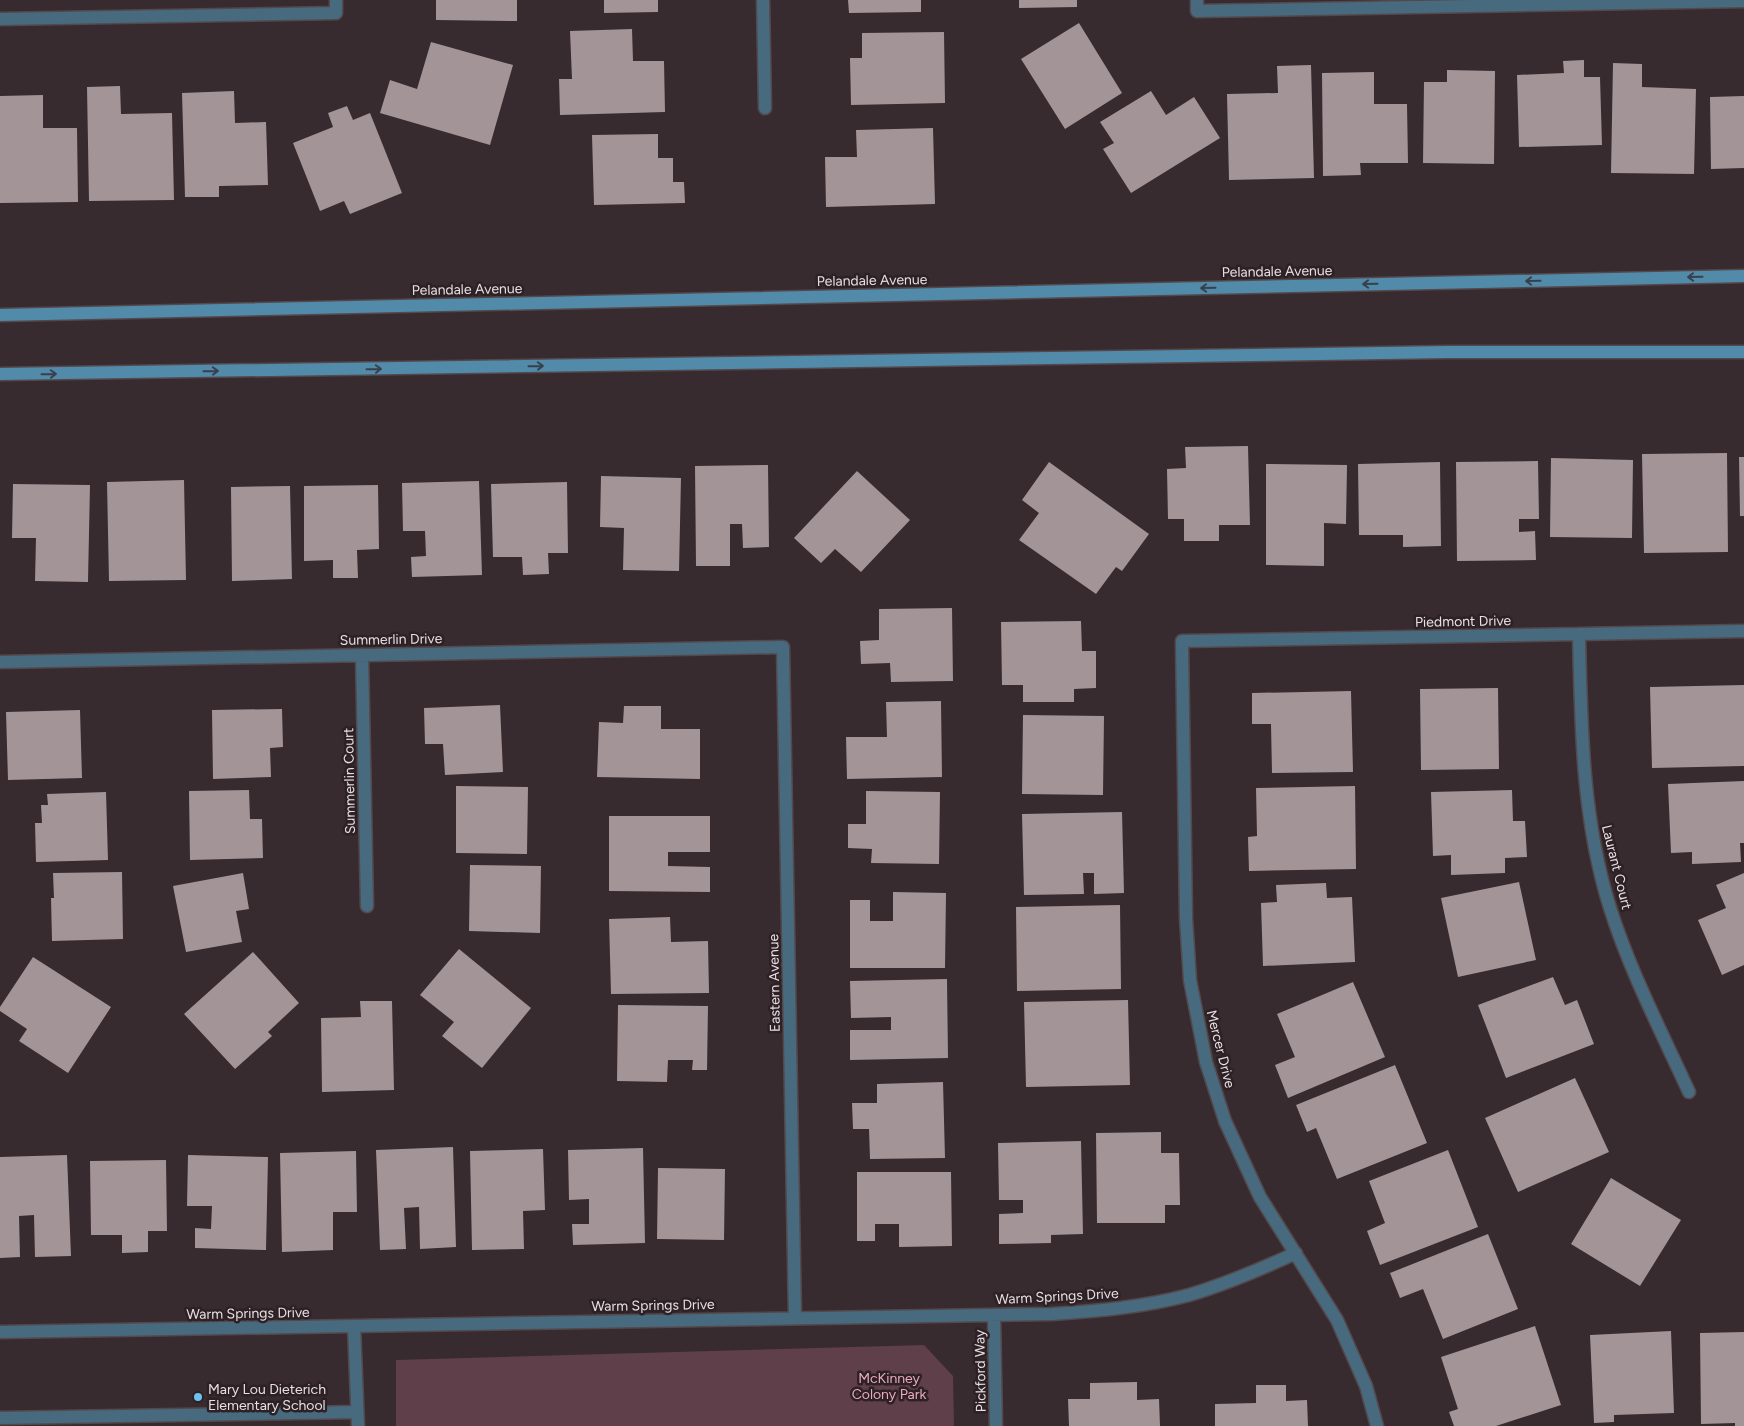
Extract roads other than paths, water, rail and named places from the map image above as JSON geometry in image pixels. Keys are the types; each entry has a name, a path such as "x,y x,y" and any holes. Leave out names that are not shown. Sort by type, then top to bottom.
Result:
{"main road":[{"name":"Pelandale Avenue","path":"0,314 1744,276"},
{"path":"0,374 1446,352 1744,352"}],"street":[{"path":"0,19 336,13 336,0"},
{"path":"763,0 765,108"},
{"path":"1197,6 1744,1"},
{"name":"Piedmont Drive","path":"1182,641 1744,631"},
{"name":"Laurant Court","path":"1580,634 1583,759 1593,838 1610,907 1634,974 1689,1092"},
{"name":"Mercer Drive","path":"1182,641 1186,908 1190,980 1206,1062 1225,1121 1260,1196 1337,1320 1366,1386 1377,1426"},
{"name":"Summerlin Drive","path":"0,662 783,647"},
{"name":"Eastern Avenue","path":"783,647 795,1318"},
{"name":"Summerlin Court","path":"362,655 367,906"},
{"name":"Warm Springs Drive","path":"0,1332 1052,1314 1111,1310 1188,1295 1242,1277 1296,1253"},
{"name":"Pickford Way","path":"994,1315 996,1426"},
{"path":"354,1326 358,1426"},
{"path":"0,1418 357,1412"}],"place":[{"name":"Mary Lou Dieterich Elementary School","path":"198,1397"}],"park label":[{"name":"McKinney Colony Park","path":"889,1386"}]}
